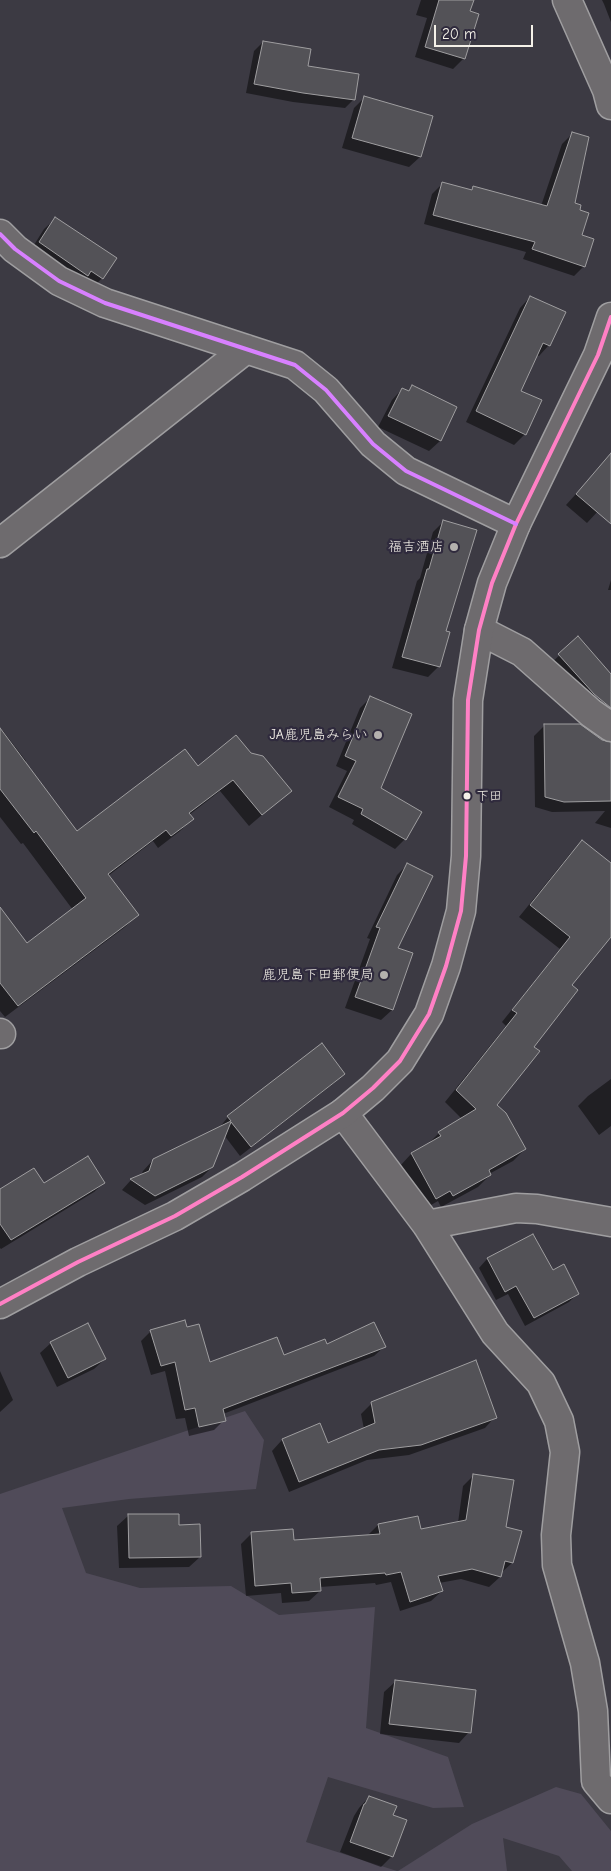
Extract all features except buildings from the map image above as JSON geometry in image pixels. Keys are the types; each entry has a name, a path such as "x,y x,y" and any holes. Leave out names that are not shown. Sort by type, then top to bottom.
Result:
{"street":[{"path":"567,0 611,105"},
{"path":"0,234 15,249 59,281 105,303 294,365 326,390 373,444 406,471 516,524"},
{"path":"0,1304 78,1262 174,1216 242,1177 343,1112 373,1088 400,1061 429,1014 461,911 466,856 468,700 479,630 492,583 516,524 605,358 611,317"},
{"path":"0,543 246,350"},
{"path":"479,630 522,652 591,713 611,728"},
{"path":"343,1112 427,1225 495,1333 541,1383 559,1421 565,1452 556,1535 557,1565 587,1673 593,1711 596,1780 611,1799"},
{"path":"427,1225 516,1208 537,1209 611,1222"}],"shaded area":[{"path":"245,1411 264,1440 256,1489 129,1499 62,1508 86,1573 140,1588 231,1586 279,1615 375,1607 366,1728 448,1757 464,1807 433,1808 328,1777 306,1842 397,1871 0,1871 0,1494"},
{"path":"556,1787 581,1794 611,1831 611,1871 572,1871 559,1856 503,1838 507,1871 398,1871 472,1824"}],"transit line":[{"path":"0,234 15,249 59,281 105,303 295,365 326,390 373,444 406,471 516,524"},
{"path":"0,1304 78,1262 175,1216 242,1177 343,1113 373,1088 400,1061 429,1014 446,966 461,911 466,856 468,700 479,630 492,583 516,524 598,355 611,317"}],"place":[{"name":"福吉酒店","path":"454,547"},
{"name":"JA鹿児島みらい","path":"378,735"},
{"name":"下田","path":"467,796"},
{"name":"鹿児島下田郵便局","path":"384,975"}]}
